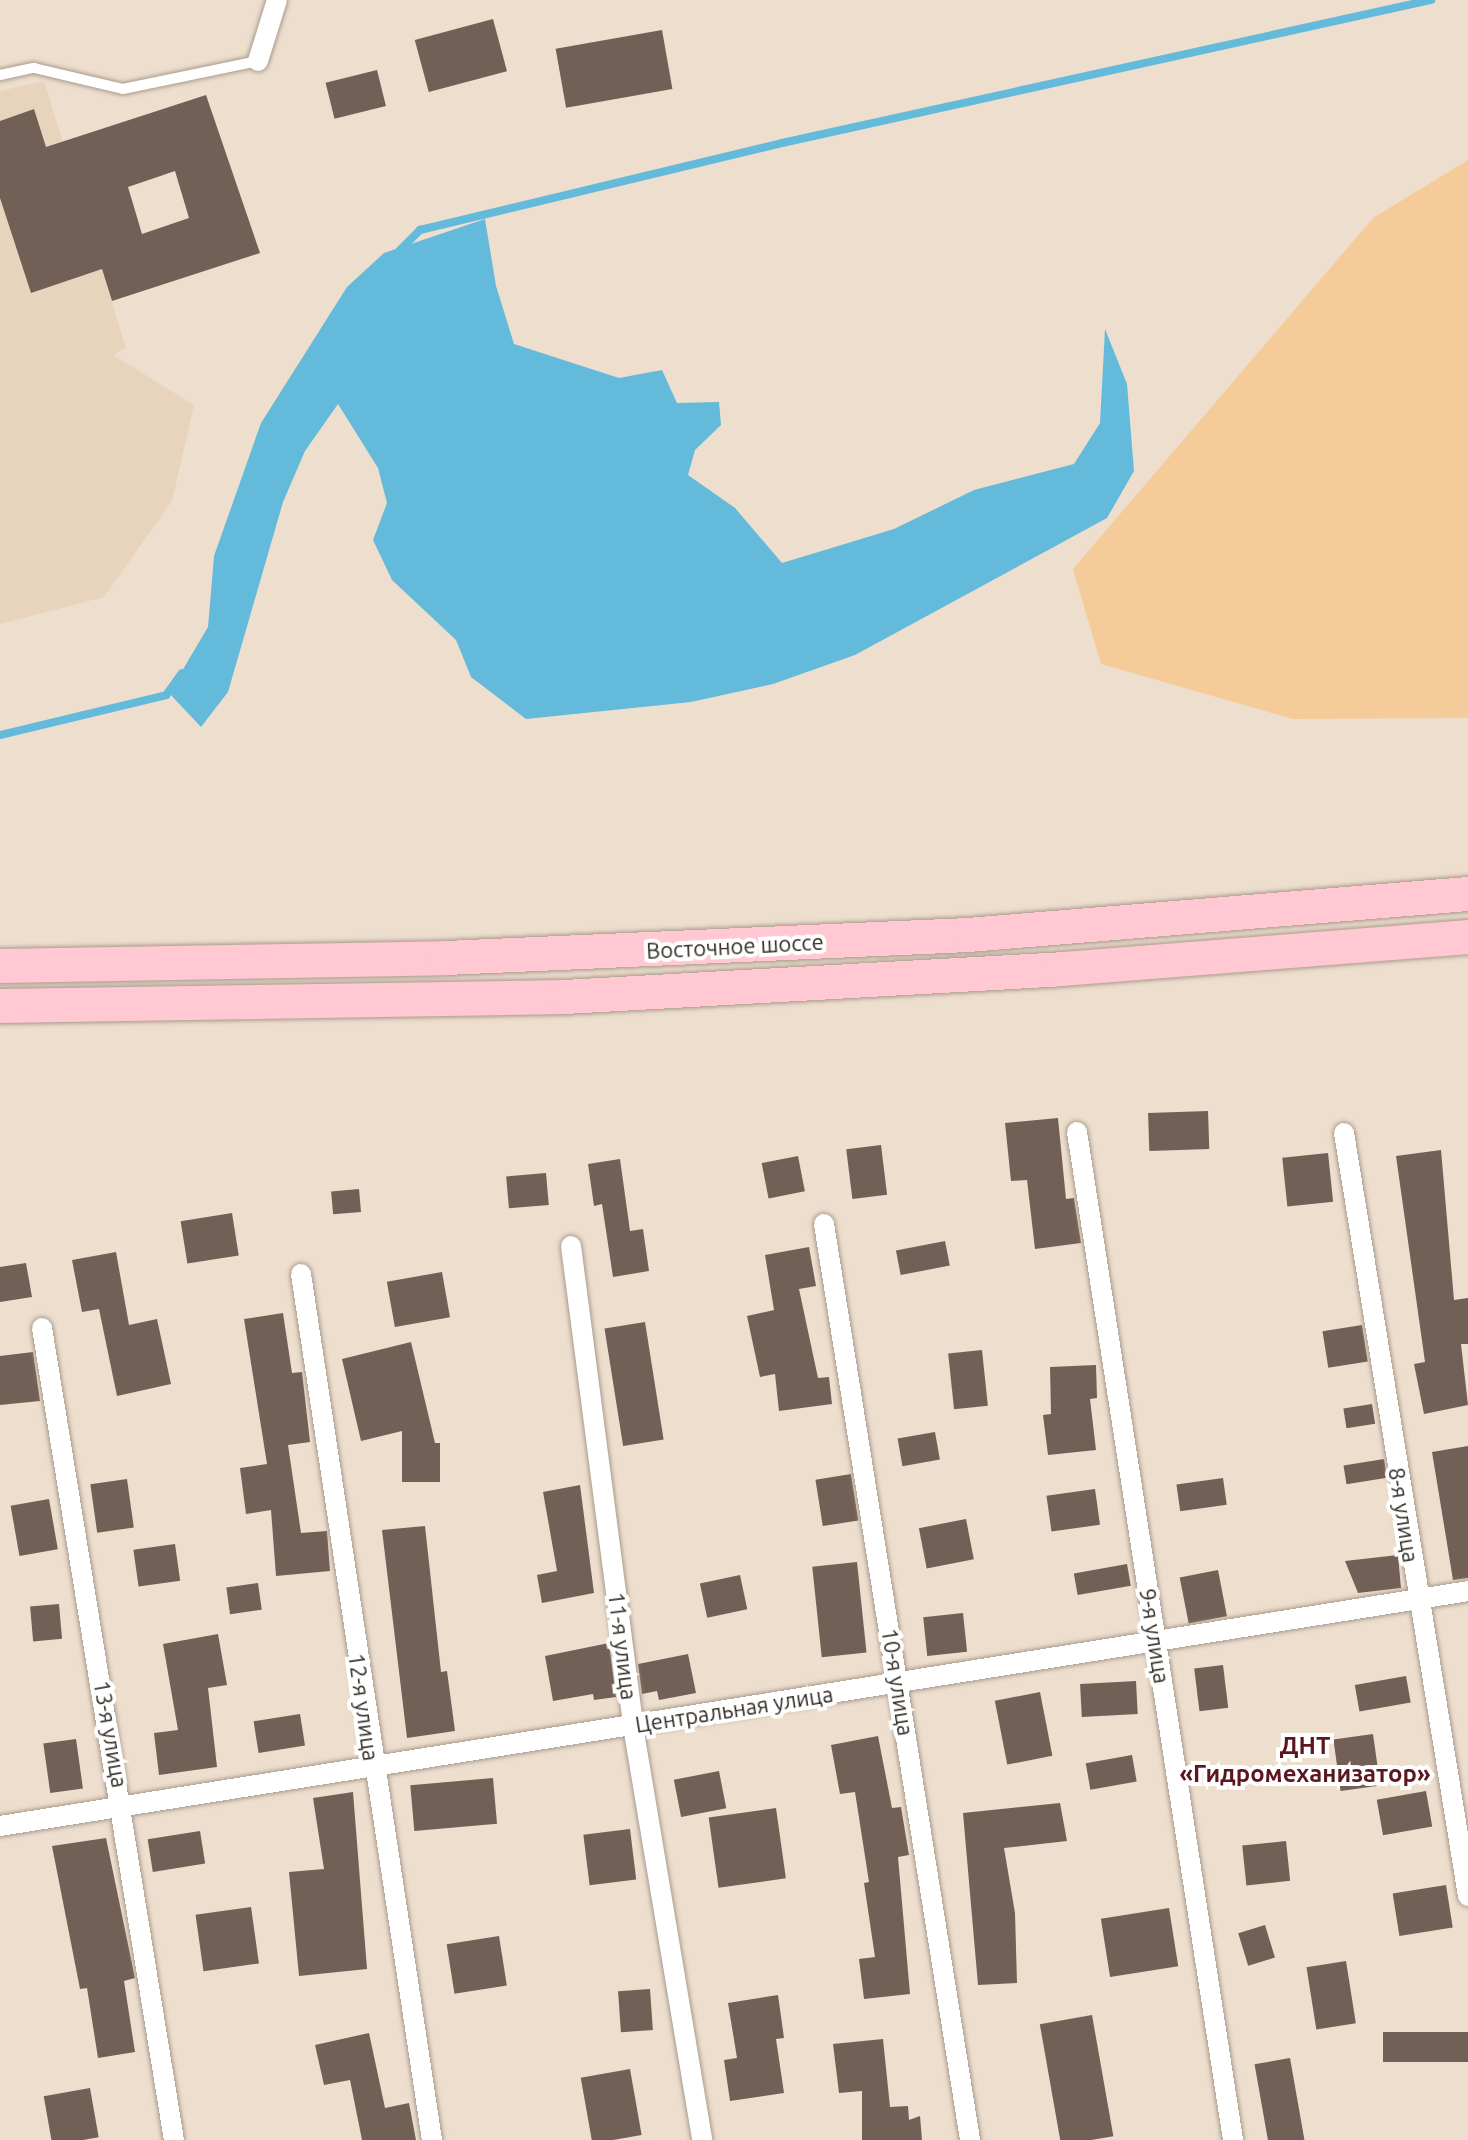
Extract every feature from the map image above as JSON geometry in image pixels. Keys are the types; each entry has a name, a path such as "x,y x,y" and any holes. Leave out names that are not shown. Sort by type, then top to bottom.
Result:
{"highway":[{"name":"Восточное шоссе","path":"0,966 446,958 952,936 1468,894"},
{"name":"Восточное шоссе","path":"0,1006 565,997 1062,969 1468,937"}],"street":[{"path":"258,61 277,0"},
{"name":"9-я улица","path":"1077,1132 1233,2140"},
{"name":"8-я улица","path":"1344,1133 1468,1896"},
{"name":"10-я улица","path":"824,1224 970,2140"},
{"name":"11-я улица","path":"571,1246 633,1726 702,2140"},
{"name":"12-я улица","path":"301,1274 372,1768 432,2140"},
{"name":"13-я улица","path":"42,1328 123,1806 174,2140"},
{"name":"Центральная улица","path":"0,1826 1468,1591"}],"lane":[{"path":"0,75 34,68 123,89 258,61"}],"shaded area":[{"path":"44,81 126,348 113,355 194,405 172,501 104,597 0,624 0,91"},
{"path":"1468,160 1468,718 1293,719 1101,664 1073,569 1373,218"}],"water":[{"path":"485,219 496,286 514,344 619,378 662,370 677,403 719,402 721,425 695,450 688,475 735,508 782,563 894,529 974,490 1074,464 1100,423 1105,329 1127,384 1134,471 1107,518 855,655 773,684 691,702 526,719 471,677 456,640 392,580 373,540 387,503 378,468 338,404 305,451 283,502 228,692 201,727 169,693 208,627 214,556 261,423 347,287 384,253"}],"building":[{"path":"493,19 507,71 429,92 415,40"},
{"path":"662,30 672,89 566,108 556,49"},
{"path":"377,70 386,106 335,119 326,83"},
{"path":"206,95 260,253 112,301 102,269 31,293 0,198 0,121 34,109 46,147","holes":["175,171 189,218 142,234 128,187"]},
{"path":"1208,1111 1209,1149 1149,1151 1148,1113"},
{"path":"1058,1118 1066,1199 1074,1198 1081,1243 1035,1249 1027,1180 1011,1181 1005,1123"},
{"path":"881,1145 887,1195 852,1199 846,1149"},
{"path":"1441,1150 1454,1300 1468,1298 1468,1344 1461,1344 1468,1405 1424,1414 1414,1364 1425,1362 1396,1156"},
{"path":"1328,1153 1333,1202 1287,1207 1282,1158"},
{"path":"798,1156 805,1191 769,1198 762,1163"},
{"path":"620,1159 630,1231 643,1229 649,1271 613,1277 602,1204 594,1206 588,1164"},
{"path":"546,1173 549,1205 509,1208 506,1176"},
{"path":"359,1189 361,1212 333,1214 331,1191"},
{"path":"232,1213 239,1255 187,1264 181,1221"},
{"path":"945,1241 950,1266 901,1275 896,1251"},
{"path":"809,1247 816,1286 799,1289 818,1378 829,1377 832,1404 779,1411 775,1374 760,1377 747,1316 774,1310 765,1255"},
{"path":"116,1252 129,1325 157,1319 171,1384 117,1396 99,1309 82,1312 72,1260"},
{"path":"26,1263 32,1297 0,1302 0,1267"},
{"path":"442,1272 450,1317 395,1327 387,1282"},
{"path":"283,1313 292,1373 302,1372 310,1442 288,1445 301,1533 327,1531 330,1571 276,1576 271,1510 246,1514 240,1468 267,1464 244,1319"},
{"path":"645,1322 664,1440 623,1446 605,1328"},
{"path":"1362,1325 1368,1362 1328,1368 1322,1331"},
{"path":"411,1342 435,1443 440,1443 440,1482 402,1482 402,1431 361,1441 342,1359"},
{"path":"982,1350 988,1406 954,1409 948,1354"},
{"path":"33,1352 40,1401 0,1405 0,1356"},
{"path":"1096,1365 1097,1398 1090,1399 1096,1450 1048,1455 1043,1415 1051,1414 1050,1367"},
{"path":"1372,1404 1375,1424 1346,1428 1343,1409"},
{"path":"935,1432 940,1460 902,1466 898,1439"},
{"path":"1468,1446 1468,1578 1453,1580 1432,1452"},
{"path":"1384,1459 1387,1478 1346,1484 1344,1465"},
{"path":"851,1474 858,1520 823,1526 815,1480"},
{"path":"1223,1478 1227,1505 1180,1511 1176,1485"},
{"path":"127,1479 134,1528 97,1533 90,1484"},
{"path":"580,1485 594,1593 542,1603 537,1575 557,1571 543,1492"},
{"path":"1095,1489 1100,1525 1051,1531 1046,1496"},
{"path":"49,1499 58,1549 19,1556 11,1506"},
{"path":"966,1519 974,1559 927,1568 919,1528"},
{"path":"425,1526 441,1672 447,1671 455,1731 407,1738 382,1530"},
{"path":"175,1544 180,1581 139,1586 133,1550"},
{"path":"1398,1555 1401,1588 1358,1593 1345,1561"},
{"path":"857,1562 867,1653 822,1657 812,1567"},
{"path":"1127,1564 1131,1586 1078,1595 1074,1573"},
{"path":"1218,1570 1227,1616 1189,1624 1180,1577"},
{"path":"740,1575 747,1609 707,1618 700,1584"},
{"path":"258,1583 262,1610 230,1614 226,1587"},
{"path":"59,1604 62,1639 33,1641 30,1607"},
{"path":"963,1613 967,1652 927,1656 923,1617"},
{"path":"218,1634 227,1685 208,1688 217,1767 159,1775 154,1733 178,1730 163,1644"},
{"path":"609,1643 616,1697 594,1700 593,1694 553,1701 545,1656"},
{"path":"688,1654 696,1693 659,1700 657,1691 642,1694 638,1664"},
{"path":"1223,1665 1228,1708 1199,1711 1194,1669"},
{"path":"1406,1676 1411,1703 1359,1712 1355,1685"},
{"path":"1136,1681 1138,1714 1082,1717 1080,1684"},
{"path":"1040,1692 1052,1756 1007,1765 995,1701"},
{"path":"300,1714 305,1746 259,1753 254,1721"},
{"path":"1373,1734 1380,1785 1341,1791 1333,1740"},
{"path":"878,1736 892,1808 901,1807 909,1855 898,1857 910,1994 864,1999 859,1959 875,1957 864,1883 869,1882 855,1792 840,1794 831,1745"},
{"path":"76,1739 83,1789 50,1793 43,1744"},
{"path":"1132,1755 1137,1782 1090,1790 1086,1763"},
{"path":"719,1771 726,1808 681,1817 674,1780"},
{"path":"493,1778 497,1824 414,1831 410,1785"},
{"path":"1426,1791 1432,1826 1383,1835 1377,1800"},
{"path":"353,1792 367,1969 299,1976 289,1872 324,1869 313,1798"},
{"path":"1060,1803 1067,1841 1004,1848 1015,1913 1017,1983 978,1985 963,1813"},
{"path":"776,1808 786,1878 719,1888 709,1817"},
{"path":"630,1829 636,1880 590,1885 583,1835"},
{"path":"200,1831 205,1864 153,1872 148,1839"},
{"path":"106,1838 135,1978 124,1981 135,2052 98,2058 87,1988 80,1989 52,1846"},
{"path":"1286,1841 1290,1881 1246,1885 1242,1846"},
{"path":"1446,1885 1453,1927 1399,1936 1393,1893"},
{"path":"251,1907 259,1963 203,1971 196,1915"},
{"path":"1169,1908 1178,1966 1110,1977 1101,1919"},
{"path":"1265,1925 1275,1958 1248,1966 1238,1933"},
{"path":"499,1936 507,1985 454,1994 447,1944"},
{"path":"1346,1961 1356,2023 1316,2029 1306,1967"},
{"path":"650,1989 653,2030 621,2032 618,1991"},
{"path":"778,1995 784,2038 776,2039 784,2093 730,2101 724,2060 737,2058 728,2003"},
{"path":"1092,2015 1113,2136 1060,2140 1040,2024"},
{"path":"1383,2032 1468,2032 1468,2062 1383,2062"},
{"path":"369,2033 385,2108 409,2103 416,2140 362,2140 350,2080 324,2085 315,2045"},
{"path":"883,2039 890,2107 908,2106 909,2120 920,2116 922,2140 862,2140 862,2091 839,2093 833,2044"},
{"path":"1290,2058 1304,2140 1268,2140 1255,2064"},
{"path":"630,2069 642,2135 592,2140 581,2078"},
{"path":"90,2088 99,2137 51,2140 44,2096"}],"waterway":[{"path":"399,251 420,230 782,143 1431,0"},
{"path":"0,735 166,695 182,673"}],"district":[{"name":"ДНТ «Гидромеханизатор»","path":"1305,1760"}]}
